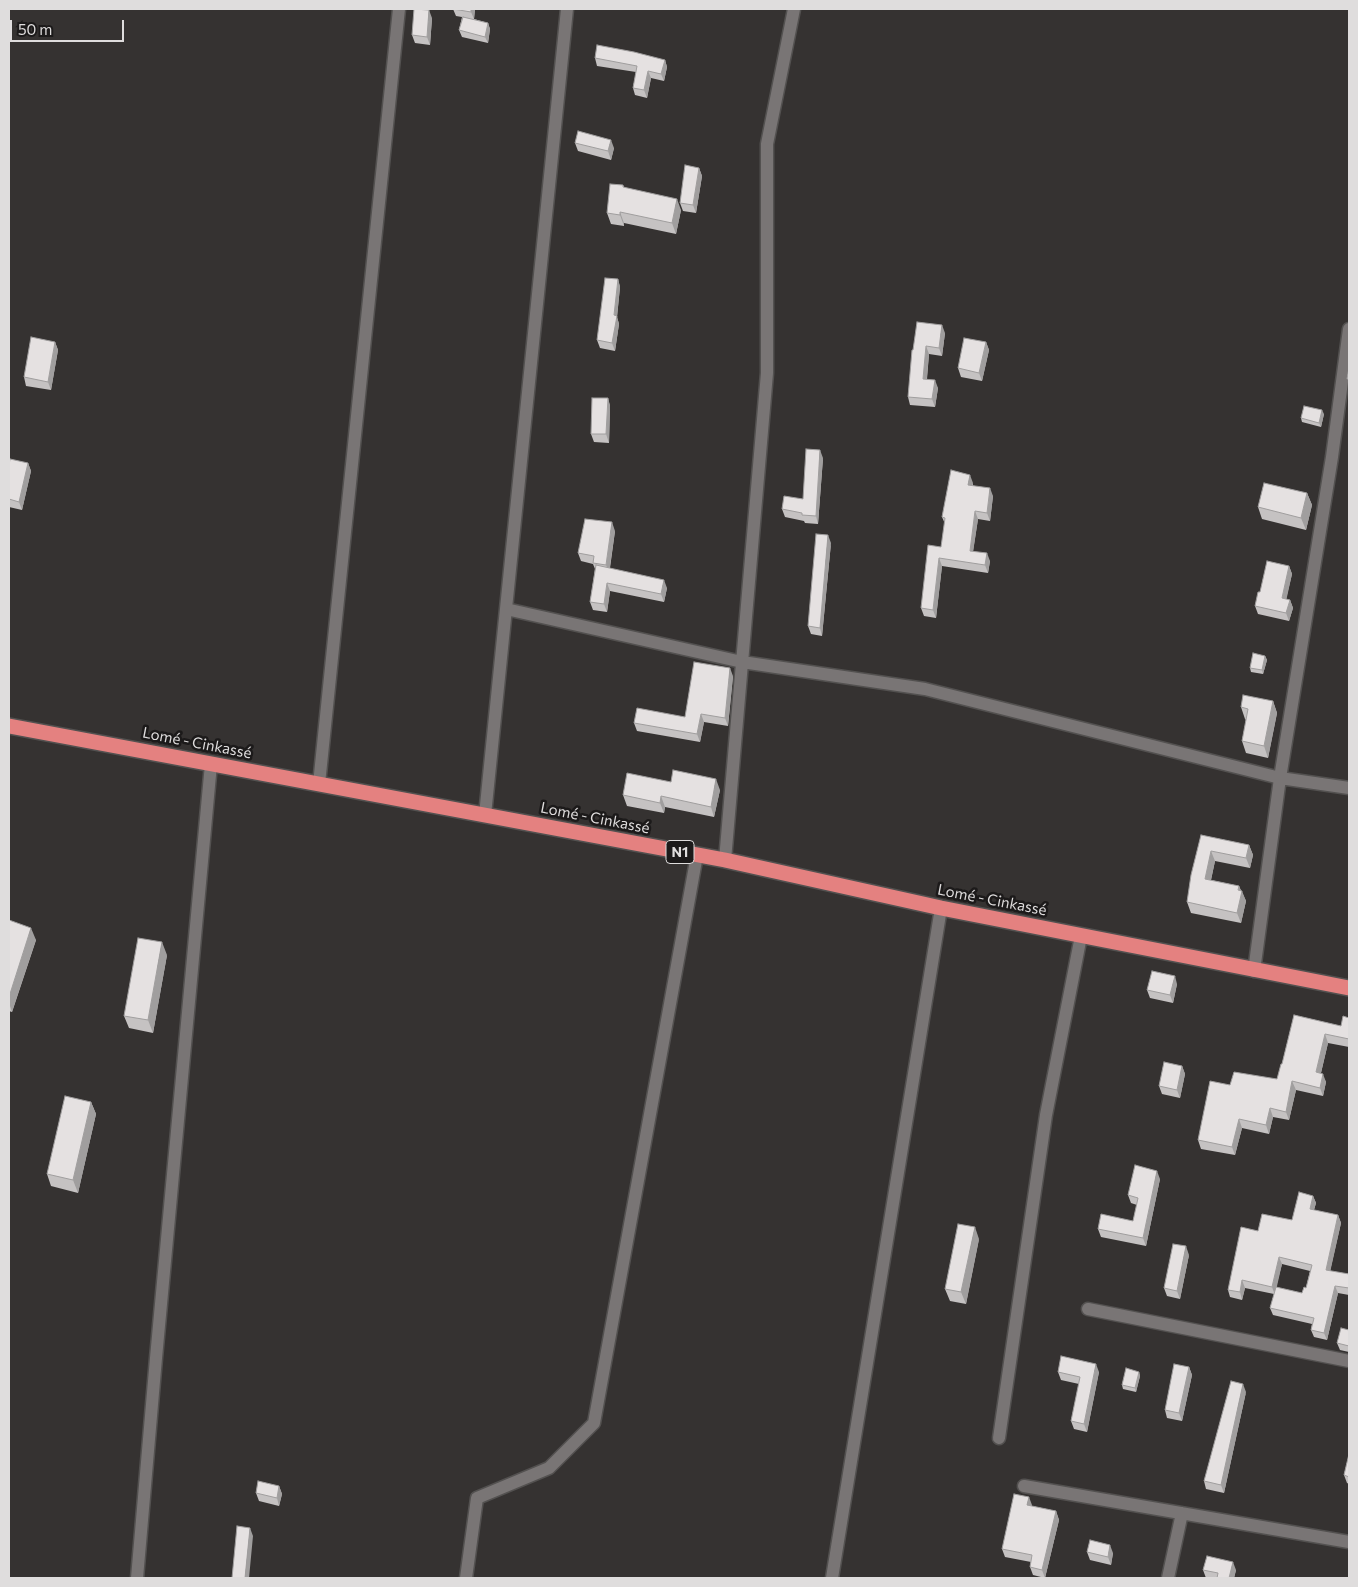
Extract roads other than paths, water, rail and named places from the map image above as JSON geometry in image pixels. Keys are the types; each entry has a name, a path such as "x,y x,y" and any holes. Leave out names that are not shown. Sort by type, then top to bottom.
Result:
{"highway":[{"name":"Lomé - Cinkassé","path":"9,726 725,860 942,908 1254,971 1349,988"}],"street":[{"path":"319,784 399,9"},
{"path":"485,815 567,9"},
{"path":"725,860 767,374 768,144 794,9"},
{"path":"1254,971 1280,778 1332,457 1349,329"},
{"path":"506,609 742,662 925,689 1280,778 1349,788"},
{"path":"138,1578 211,764"},
{"path":"466,1578 477,1498 550,1468 594,1422 697,855"},
{"path":"832,1578 942,908"},
{"path":"999,1438 1046,1115 1081,936"},
{"path":"1088,1309 1349,1361"},
{"path":"1024,1486 1349,1542"},
{"path":"1168,1578 1182,1513"}]}
